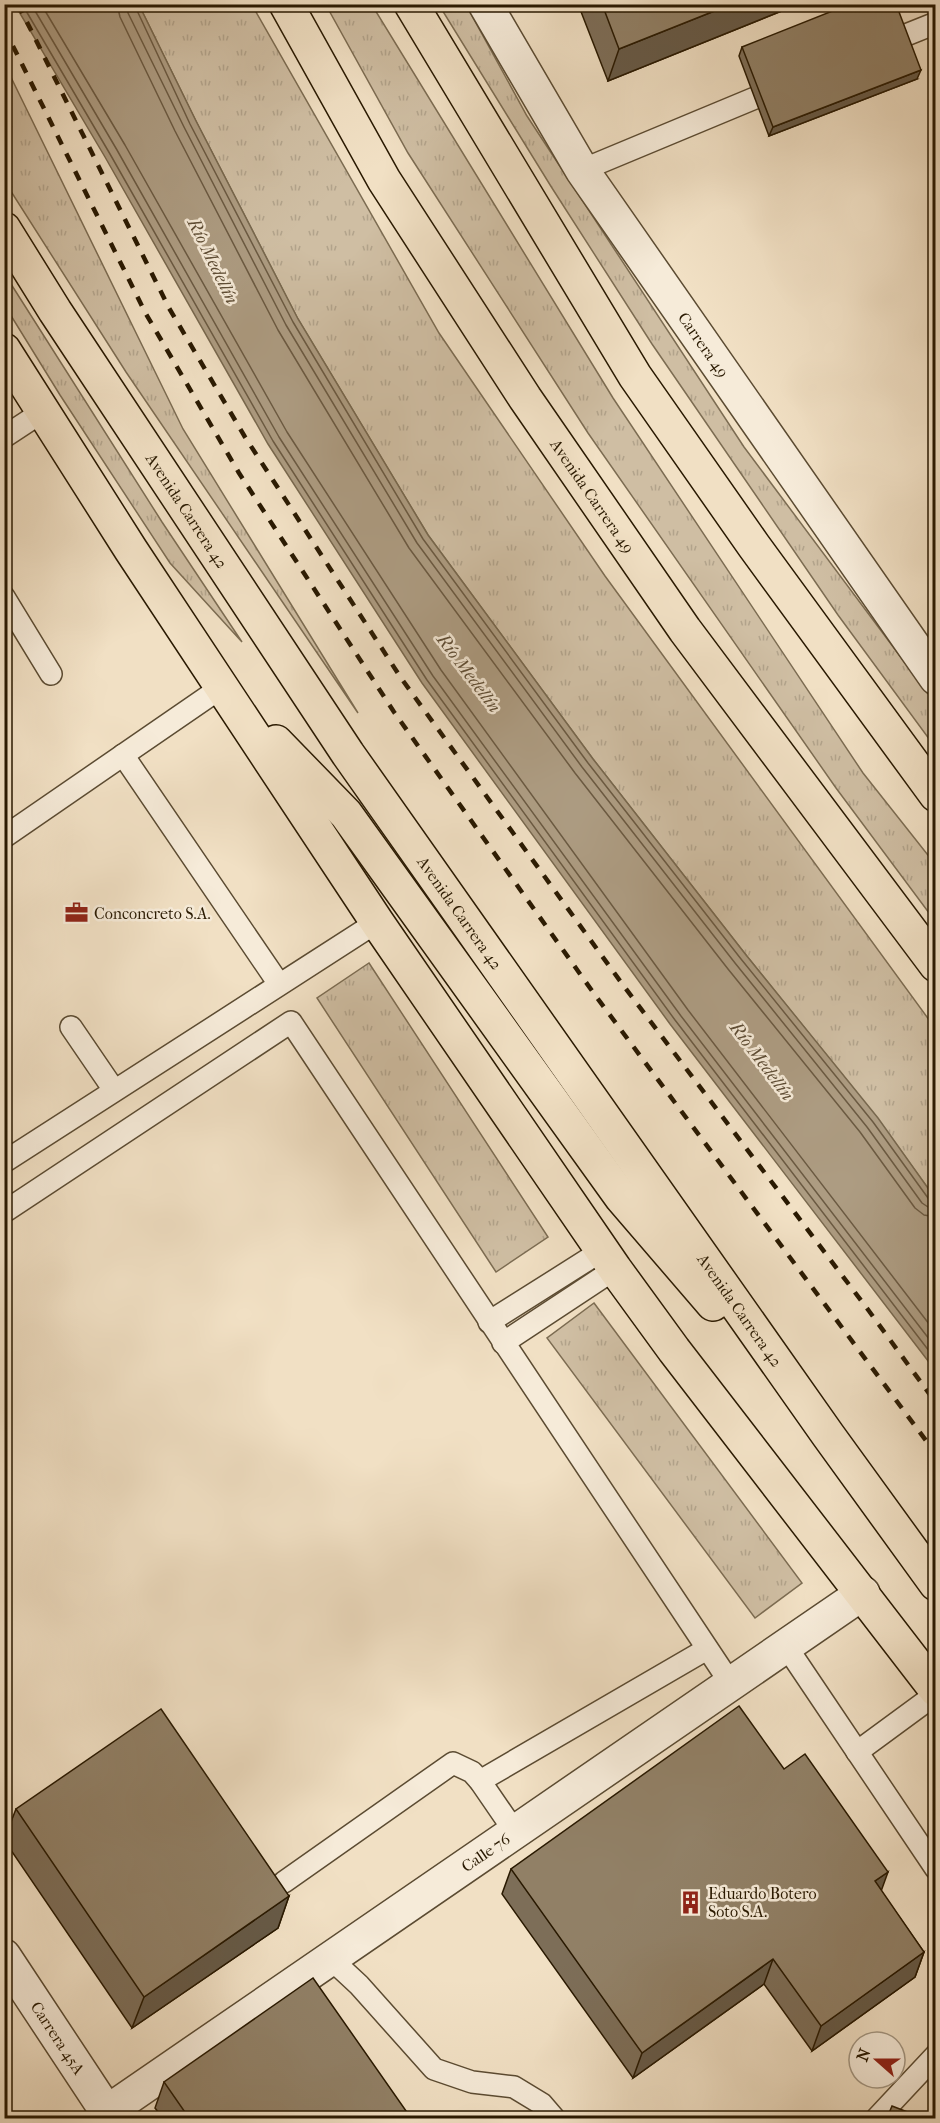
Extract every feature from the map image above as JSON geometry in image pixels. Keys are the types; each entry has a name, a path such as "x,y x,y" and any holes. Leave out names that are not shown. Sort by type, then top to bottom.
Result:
{"highway":[{"name":"Avenida Carrera 49","path":"286,4 384,180 525,398 685,630 936,964"},
{"path":"411,4 635,376 761,556 936,795"},
{"name":"Avenida Carrera 42","path":"4,229 61,320 348,754 828,1435 936,1584"},
{"path":"4,350 42,412 377,922 609,1260 674,1350 936,1692"},
{"path":"222,687 346,814 621,1197 828,1435"}],"street":[{"name":"Carrera 49","path":"485,4 582,170 936,678"},
{"name":"Calle 76","path":"109,2115 862,1593"},
{"name":"Carrera 45A","path":"5,1956 109,2115"}],"lane":[{"path":"901,37 936,23"},
{"path":"582,170 755,98"},
{"path":"4,437 42,412"},
{"path":"4,597 51,674"},
{"path":"4,837 222,687"},
{"path":"123,755 279,984"},
{"path":"4,1162 377,922"},
{"path":"4,1212 291,1022 730,1684"},
{"path":"71,1027 114,1090"},
{"path":"489,1322 609,1260"},
{"path":"504,1343 609,1260"},
{"path":"786,1646 936,1869"},
{"path":"480,1781 707,1649"},
{"path":"857,1752 936,1692"},
{"path":"284,1882 453,1763 472,1772 515,1832"},
{"path":"331,1959 359,1985 434,2069 472,2082 514,2087 542,2104 554,2118"},
{"path":"877,2118 936,2055"}],"green space":[{"path":"139,5 252,5 439,333 605,576 935,1028 935,1198 877,1118 593,759 428,535 298,319"},
{"path":"326,5 372,5 613,398 863,773 935,864 935,921 836,788 588,433 408,153"},
{"path":"439,5 466,5 527,116 744,447 935,703 935,747 838,615 652,344"},
{"path":"4,63 183,429 358,713 126,372 5,182"},
{"path":"4,273 162,522 242,642 170,563 60,395 5,306"},
{"path":"369,963 548,1237 496,1272 317,998"},
{"path":"594,1303 802,1583 755,1618 547,1338"}],"water":[{"name":"Río Medellín","path":"15,5 139,5 298,319 428,535 593,759 746,955 878,1118 935,1198 935,1370 670,1024 422,683 268,444 105,157"}],"building":[{"path":"602,4 732,4 619,49"},
{"path":"850,4 896,4 921,70 773,127 742,47"},
{"name":"Eduardo Botero Soto S.A.","path":"739,1706 784,1769 805,1754 888,1872 875,1881 924,1952 821,2026 773,1959 642,2053 511,1869"},
{"path":"161,1709 289,1896 144,1997 16,1809"},
{"path":"313,1978 411,2118 189,2118 164,2082"},
{"path":"892,2106 923,2118 887,2118"}],"railway":[{"path":"18,4 169,308 245,437 401,678 623,985 936,1403"},
{"path":"4,28 146,314 239,473 394,712 595,995 936,1454"}],"place":[{"name":"Conconcreto S.A.","path":"76,913"},
{"name":"Eduardo Botero Soto S.A.","path":"690,1902"}]}
